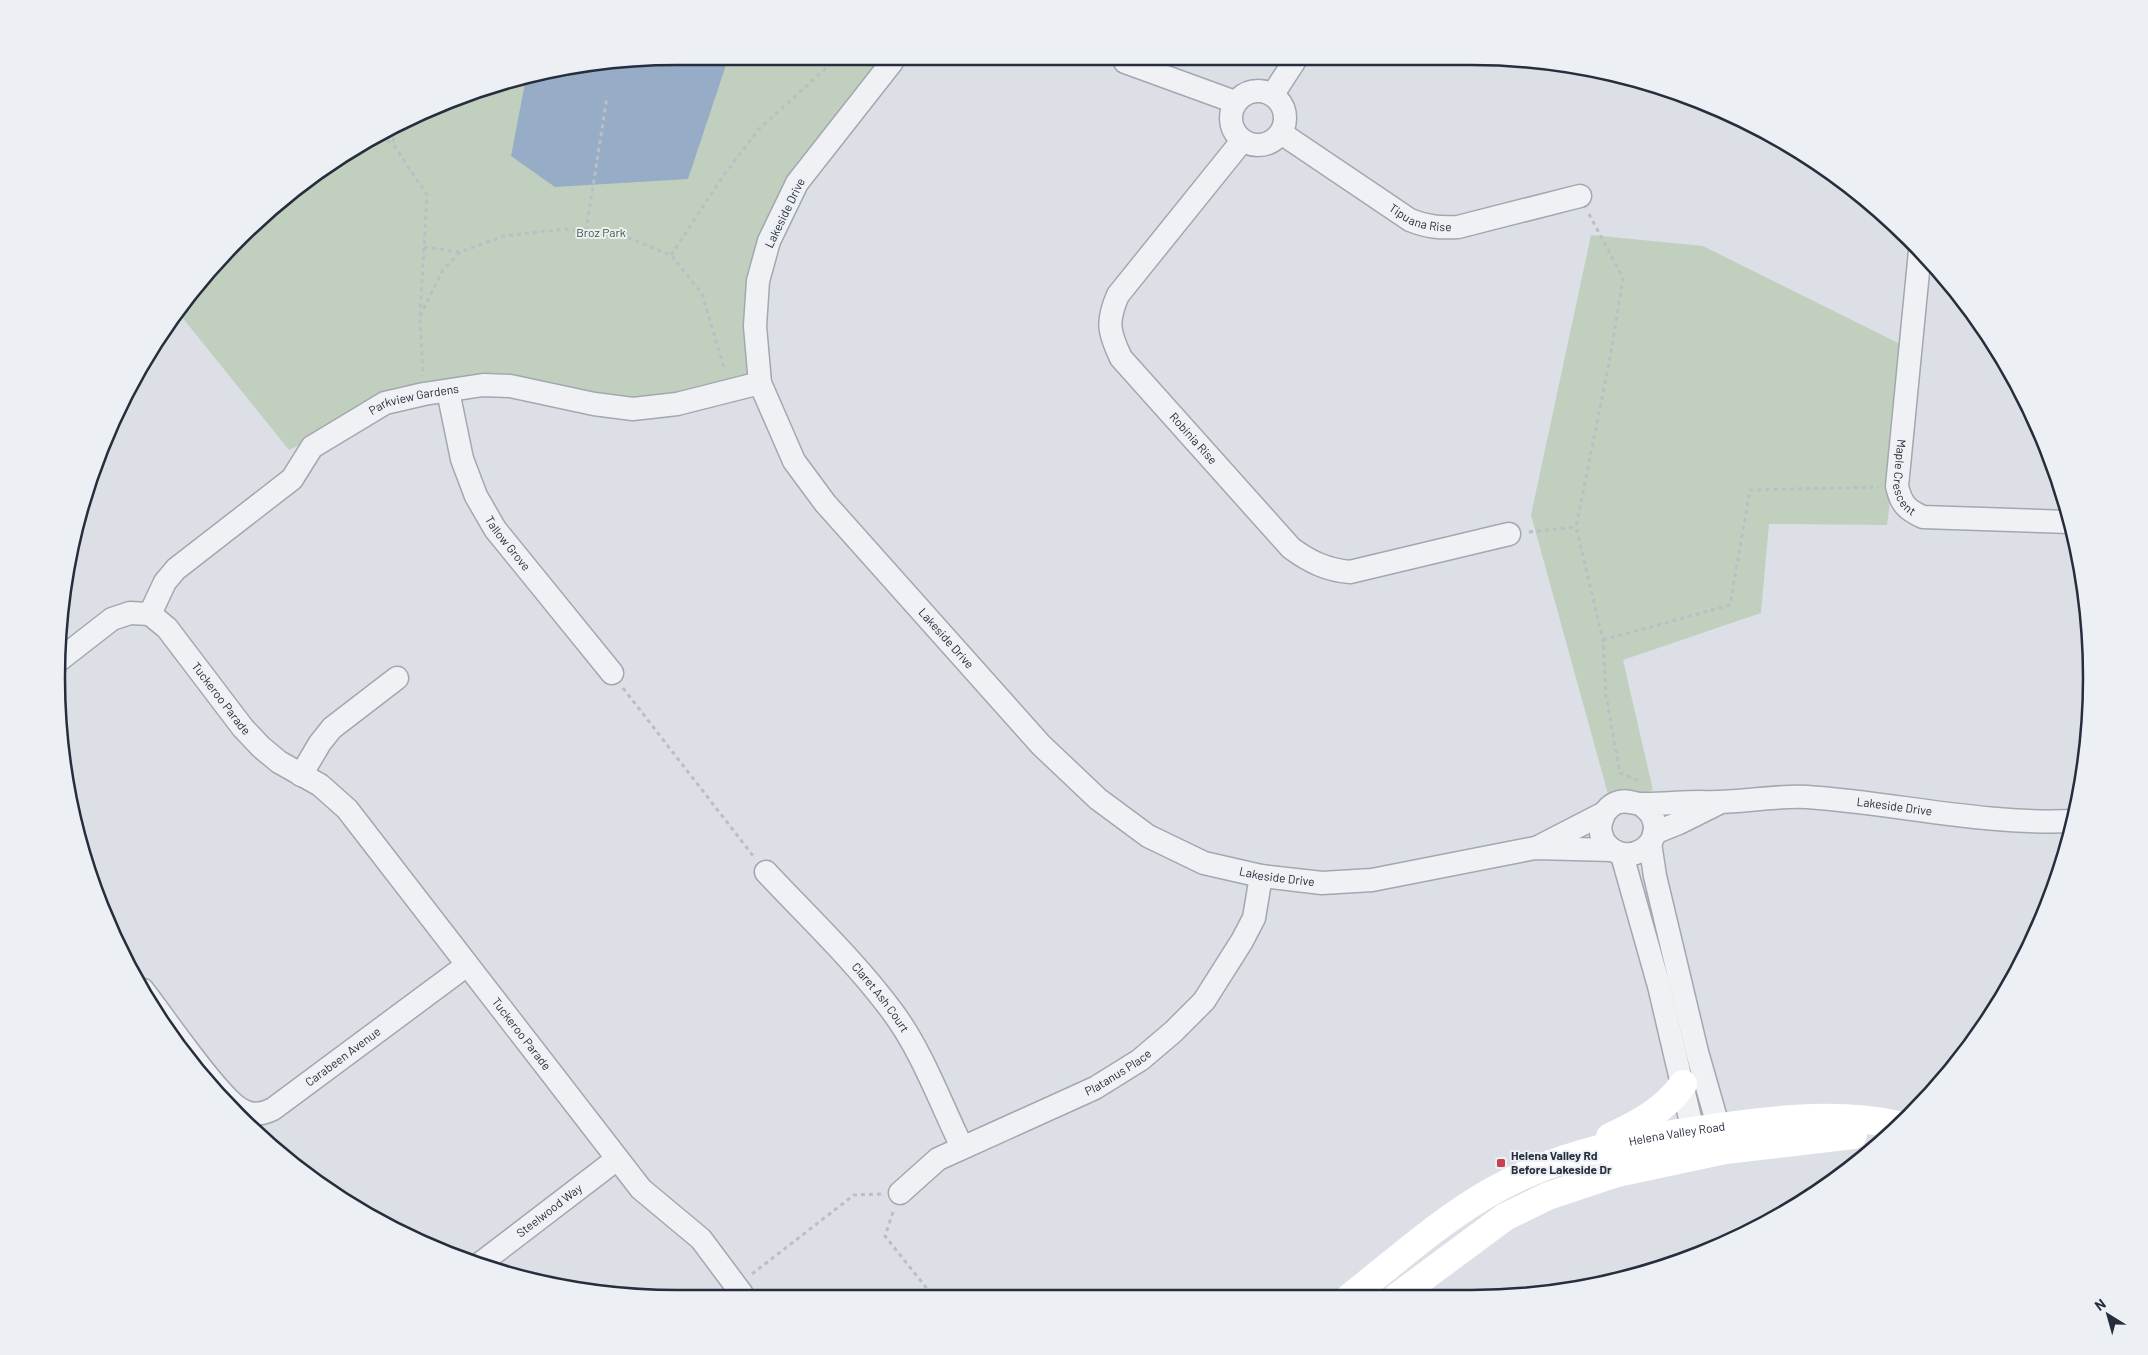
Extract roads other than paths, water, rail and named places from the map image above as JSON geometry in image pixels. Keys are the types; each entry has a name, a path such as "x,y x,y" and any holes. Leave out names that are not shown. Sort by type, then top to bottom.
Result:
{"street":[{"name":"Lakeside Drive","path":"890,65 797,183 769,241 758,281 755,326 760,383 794,461 825,503 1041,745 1098,799 1148,836 1204,863 1261,876 1322,883 1372,880 1535,848 1633,855 1642,851 1652,838 1718,803"},
{"path":"1133,65 1235,102"},
{"path":"1273,94 1292,65"},
{"path":"1252,90 1263,90 1273,94 1281,102 1285,112 1286,123 1281,133 1274,141 1264,145 1253,145 1242,141 1235,133 1231,123 1231,112 1235,102 1242,94 1252,90"},
{"name":"Tipuana Rise","path":"1281,133 1410,220 1425,226 1439,228 1458,227 1580,196"},
{"name":"Robinia Rise","path":"1242,141 1118,296 1110,312 1109,326 1121,358 1292,548 1320,565 1333,570 1350,572 1508,534"},
{"name":"Maple Crescent","path":"1919,261 1897,486 1901,502 1910,511 1923,517 2063,522"},
{"name":"Parkview Gardens","path":"150,614 165,582 176,569 292,479 312,447 386,403 424,394 484,385 510,386 594,404 633,409 677,404 760,383"},
{"name":"Tallow Grove","path":"448,391 462,459 476,496 495,529 612,673"},
{"path":"66,654 112,619 130,613 150,614"},
{"name":"Tuckeroo Parade","path":"150,614 167,628 243,728 279,762 320,785 347,809 641,1189 678,1218 700,1239 739,1290"},
{"path":"300,774 332,728 397,678"},
{"name":"Lakeside Drive","path":"1535,848 1604,813 1612,805 1621,801 1632,801 1642,805 1669,802 1718,803 1805,797 2001,821 2065,821"},
{"path":"1642,805 1653,817 1652,838 1655,876 1697,1052 1709,1141"},
{"path":"1604,813 1600,826 1602,840 1617,853 1659,986 1683,1084 1709,1141"},
{"name":"Claret Ash Court","path":"766,872 865,978 892,1011 908,1035 962,1147"},
{"name":"Platanus Place","path":"900,1193 938,1159 1095,1088 1140,1060 1173,1032 1204,1001 1242,941 1254,918 1261,876"},
{"name":"Carabeen Avenue","path":"244,1111 254,1114 273,1109 467,965"},
{"path":"1571,1157 1634,1126 1656,1112 1673,1098 1683,1084"},
{"name":"Helena Valley Road","path":"1406,1290 1505,1217 1548,1196 1770,1119 1872,1120 1890,1123"},
{"name":"Helena Valley Road","path":"1359,1290 1464,1207 1518,1177 1571,1157 1609,1146 1880,1133"},
{"name":"Steelwood Way","path":"487,1259 617,1159"},
{"path":"1423,1290 1445,1261"}],"water":[{"path":"726,65 688,179 555,187 511,156 525,85 598,70 637,66"}],"place":[{"name":"Helena Valley Rd Before Lakeside Dr","path":"1501,1163"}],"park label":[{"name":"Broz Park","path":"601,233"}]}
